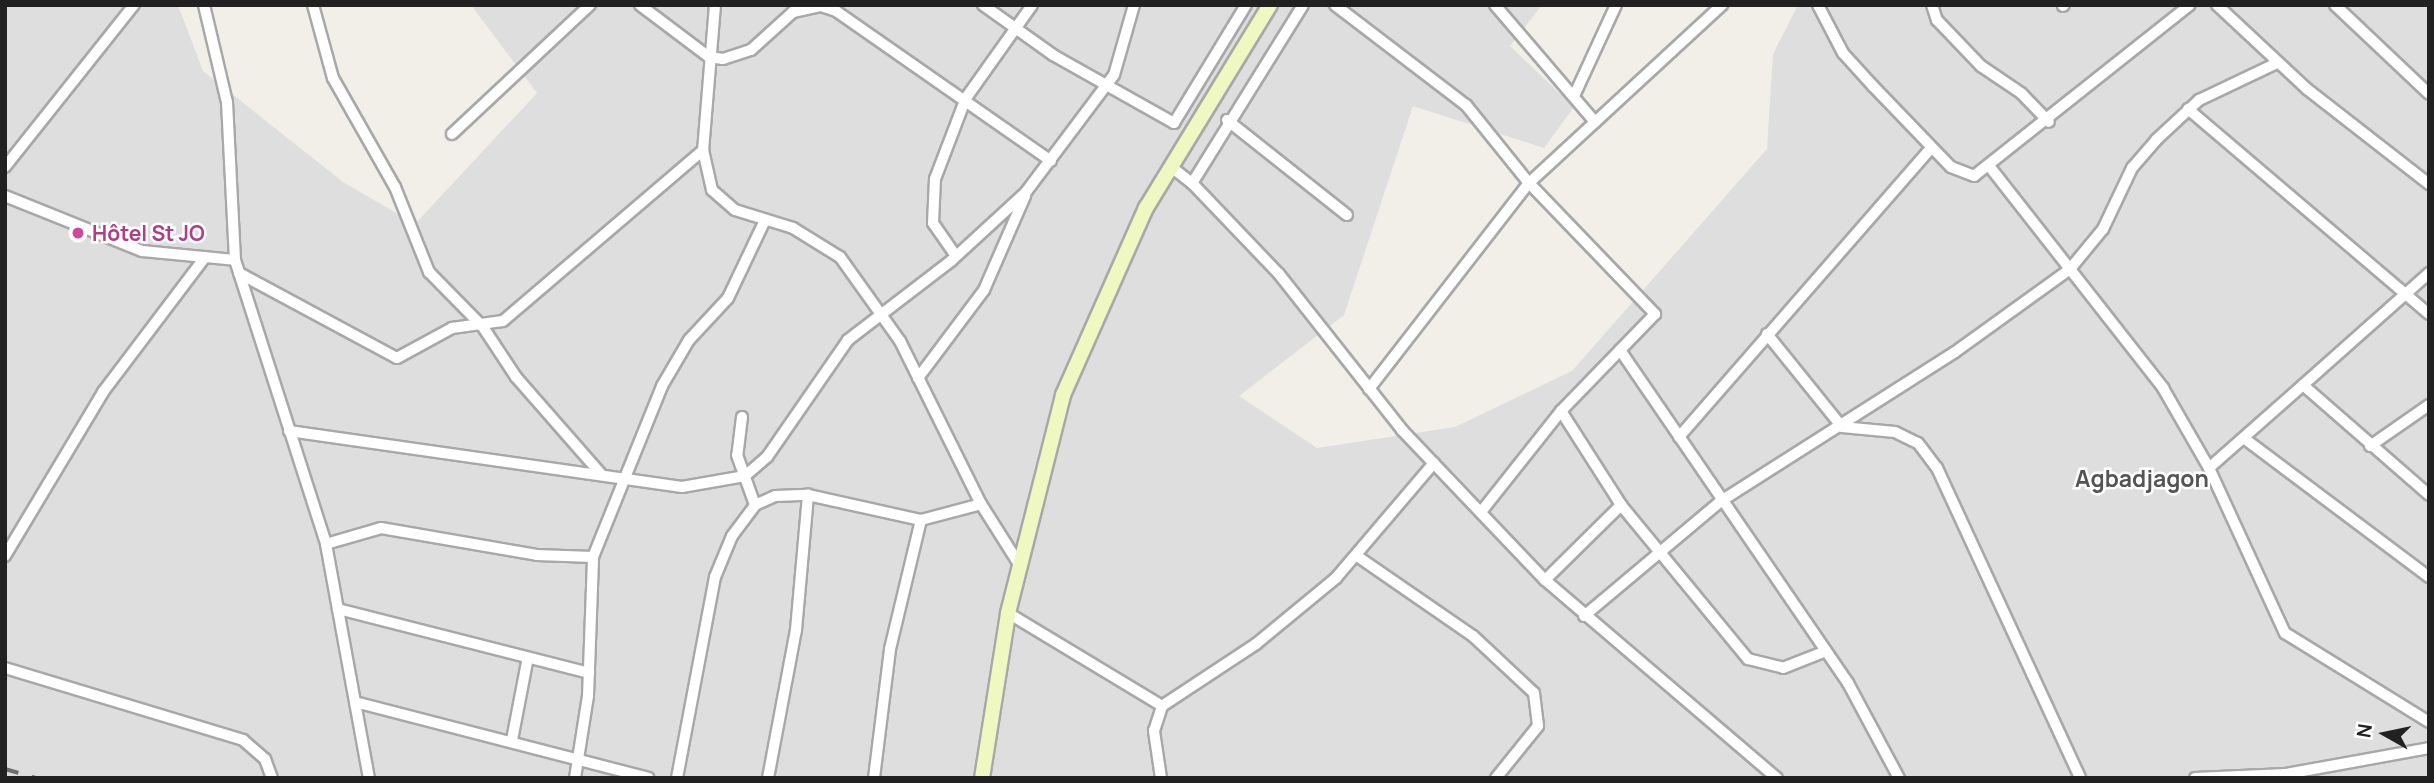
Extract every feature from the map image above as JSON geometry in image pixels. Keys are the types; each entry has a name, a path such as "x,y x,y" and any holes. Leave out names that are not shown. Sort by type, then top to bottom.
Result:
{"main road":[{"path":"982,778 1008,613 1063,395 1170,166 1270,5"}],"street":[{"path":"5,167 134,5"},
{"path":"204,5 227,103 236,260 326,544 369,778"},
{"path":"313,5 333,78 395,187 429,272 483,327 516,377 600,473"},
{"path":"452,134 590,5"},
{"path":"640,5 709,57 743,55 793,12 820,6 849,17 1051,161"},
{"path":"715,5 703,150 721,201 825,245 881,309 981,504 1019,564"},
{"path":"983,5 1012,29 1106,88 1174,123 1246,5"},
{"path":"956,256 930,207 966,98 1012,29 1032,5"},
{"path":"289,431 600,473 682,487 745,476 766,457 828,362 881,309 956,256 1026,192 1106,88 1120,62 1133,5"},
{"path":"1192,183 1227,120 1303,5"},
{"path":"1335,5 1466,104 1529,183 1655,314 1561,411 1481,512"},
{"path":"1495,5 1595,122"},
{"path":"1574,96 1616,5"},
{"path":"1369,389 1529,183 1722,5"},
{"path":"1818,5 1843,53 1931,148 1964,174 1990,167 2049,122 2190,5"},
{"path":"1932,5 1937,20 1981,66 2049,122"},
{"path":"2217,5 2277,63 2429,184"},
{"path":"2335,5 2429,94"},
{"path":"1584,616 1656,550 1721,501 1842,427 2070,269 2103,229 2132,168 2188,109 2223,85 2277,63"},
{"path":"2188,109 2429,314"},
{"path":"1227,120 1347,215"},
{"path":"1679,437 1931,148"},
{"path":"239,273 397,358 452,328 483,327 503,321 561,276 670,173 703,150"},
{"path":"1170,166 1192,183 1279,274 1369,389 1434,463 1545,580 1777,778"},
{"path":"1990,167 2155,377 2208,468 2285,633 2429,722"},
{"path":"918,378 984,290 1026,192"},
{"path":"5,196 142,251 236,260"},
{"path":"575,778 589,673 593,557 671,368 728,298 765,220"},
{"path":"5,556 103,392 205,257"},
{"path":"2208,468 2245,439 2429,272"},
{"path":"1767,334 1842,427 1895,432 1917,443 1937,468 2080,778"},
{"path":"1620,350 1826,651 1899,778"},
{"path":"2304,385 2370,446 2429,495"},
{"path":"2370,446 2429,405"},
{"path":"1561,411 1621,505 1748,659 1783,668 1826,651"},
{"path":"742,417 736,444 755,505"},
{"path":"2245,439 2429,577"},
{"path":"1161,778 1154,731 1163,706 1256,644 1357,556 1434,463"},
{"path":"677,778 715,577 732,536 755,505 775,496 808,495 921,520 981,504"},
{"path":"768,778 794,643 808,495"},
{"path":"1545,580 1621,505"},
{"path":"874,778 890,649 921,520"},
{"path":"326,544 381,528 537,555 593,557"},
{"path":"1357,556 1473,636 1534,693 1538,726 1496,778"},
{"path":"338,609 527,662 589,673"},
{"path":"1008,613 1163,706"},
{"path":"512,740 527,662"},
{"path":"5,668 243,740 265,759 272,778"},
{"path":"355,702 579,757 648,778"},
{"path":"2194,778 2308,774 2429,748"}],"shaded area":[{"path":"5,5 178,5 203,71 343,182 415,224 537,93 471,5 1542,5 1510,46 1574,107 1544,148 1413,106 1344,315 1239,396 1317,448 1455,427 1572,371 1767,149 1773,54 1798,5 2429,5 2429,778 5,778"}],"railway":[{"path":"5,769 36,778"}],"place":[{"name":"Hôtel St JO","path":"78,233"}],"district":[{"name":"Agbadjagon","path":"2142,478"}]}
